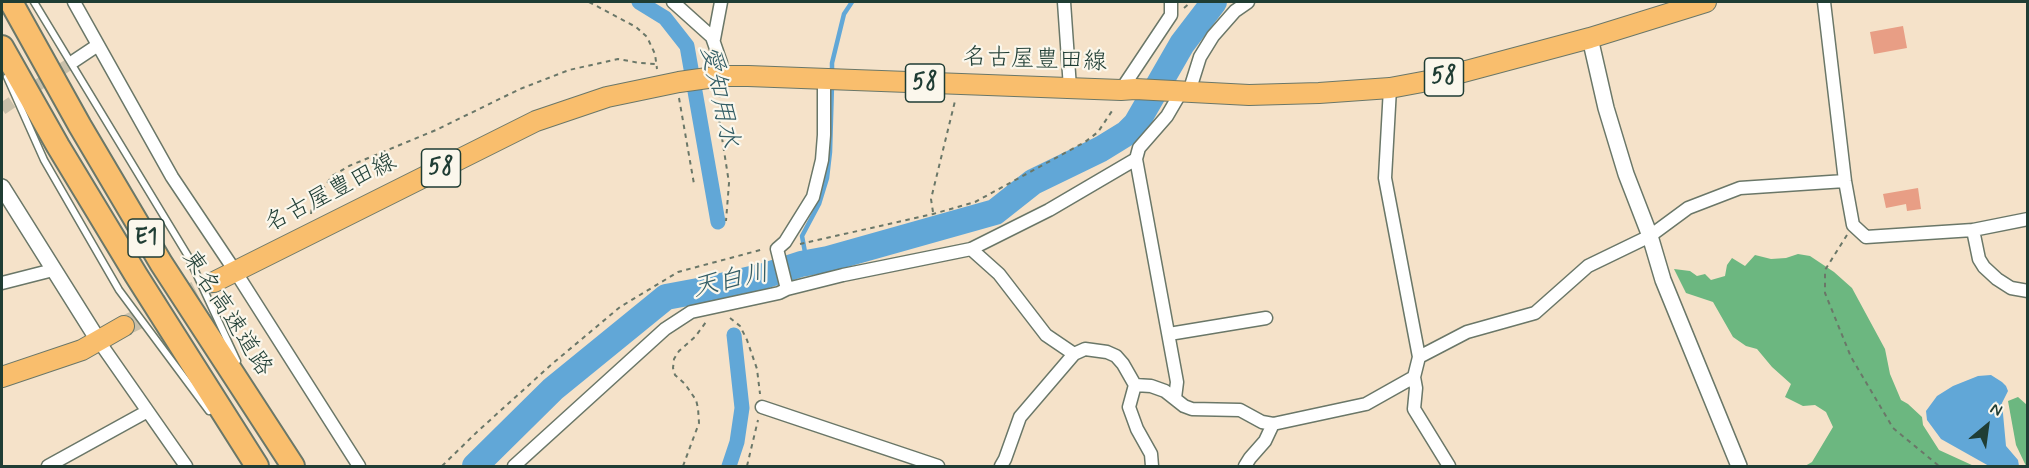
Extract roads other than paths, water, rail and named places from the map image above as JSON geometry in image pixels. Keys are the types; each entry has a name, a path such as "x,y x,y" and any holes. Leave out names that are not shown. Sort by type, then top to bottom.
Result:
{"highway":[{"name":"東名高速道路","path":"11,2 80,126 161,263 293,466"},
{"name":"E1","path":"2,47 58,146 130,265 257,466"}],"main road":[{"name":"名古屋豊田線","path":"214,282 536,121 607,97 671,84 718,77 824,79 1249,95 1390,88 1433,80 1590,38 1706,2"},
{"path":"2,377 82,350 124,326"}],"street":[{"path":"74,2 172,177 235,271 359,466"},
{"path":"673,2 712,37 721,63 718,77"},
{"path":"712,37 714,39 721,2"},
{"path":"1064,2 1070,88"},
{"path":"1128,89 1171,15 1171,2"},
{"path":"1175,398 1177,382 1136,159 1139,148 1167,116 1213,36 1235,11 1248,2"},
{"path":"1824,2 1845,181 1853,225 1866,237 1973,230 2028,219"},
{"path":"1590,38 1606,108 1626,174 1650,236 1663,280 1739,466"},
{"path":"74,61 98,45"},
{"path":"787,289 781,245 813,197 818,178 824,135 824,79"},
{"path":"1390,88 1384,178 1419,357 1414,377 1416,388 1414,409 1449,466"},
{"path":"514,466 665,328 691,312 780,293 787,289 843,275 970,249 1049,210 1136,159"},
{"path":"1419,357 1467,332 1535,313 1588,266 1650,236 1688,208 1740,188 1845,181"},
{"path":"2,187 98,340 146,412 186,466"},
{"path":"1973,230 1979,259 1984,267 2011,288 2028,291"},
{"path":"970,249 999,274 1046,334 1074,354"},
{"path":"2,283 53,270"},
{"path":"1169,334 1266,318"},
{"path":"1001,466 1020,417 1074,354 1085,349 1107,352 1116,356 1123,364 1135,385 1129,407 1137,429 1151,454 1152,466"},
{"path":"1135,385 1151,386 1165,391 1184,406 1192,409 1240,410 1262,422 1274,424 1366,404 1414,377"},
{"path":"762,407 938,466"},
{"path":"48,466 146,412"},
{"path":"1245,466 1265,441 1274,424"}],"lane":[{"path":"34,2 188,256 242,372"},
{"path":"2,65 44,160 119,290 216,420"},
{"path":"247,382 272,435"},
{"path":"230,439 251,466"}],"water":[{"path":"1991,375 2002,382 2008,391 2002,403 2006,446 2018,460 2019,466 1989,466 1941,439 1927,420 1926,411 1937,396 1953,386 1978,376"}],"waterway":[{"name":"愛知用水","path":"639,2 665,18 687,46 718,222"},
{"path":"832,73 832,63 844,14 852,2"},
{"name":"天白川","path":"475,466 553,389 666,297 764,276 995,212 1033,182 1101,149 1127,133 1136,124 1182,44 1214,2"},
{"path":"807,263 802,236 819,204 827,178 832,85"},
{"name":"愛知用水","path":"729,466 737,442 742,408 734,335"}],"tunnel":[{"path":"2,109 74,61"},
{"path":"124,326 214,282"}]}
